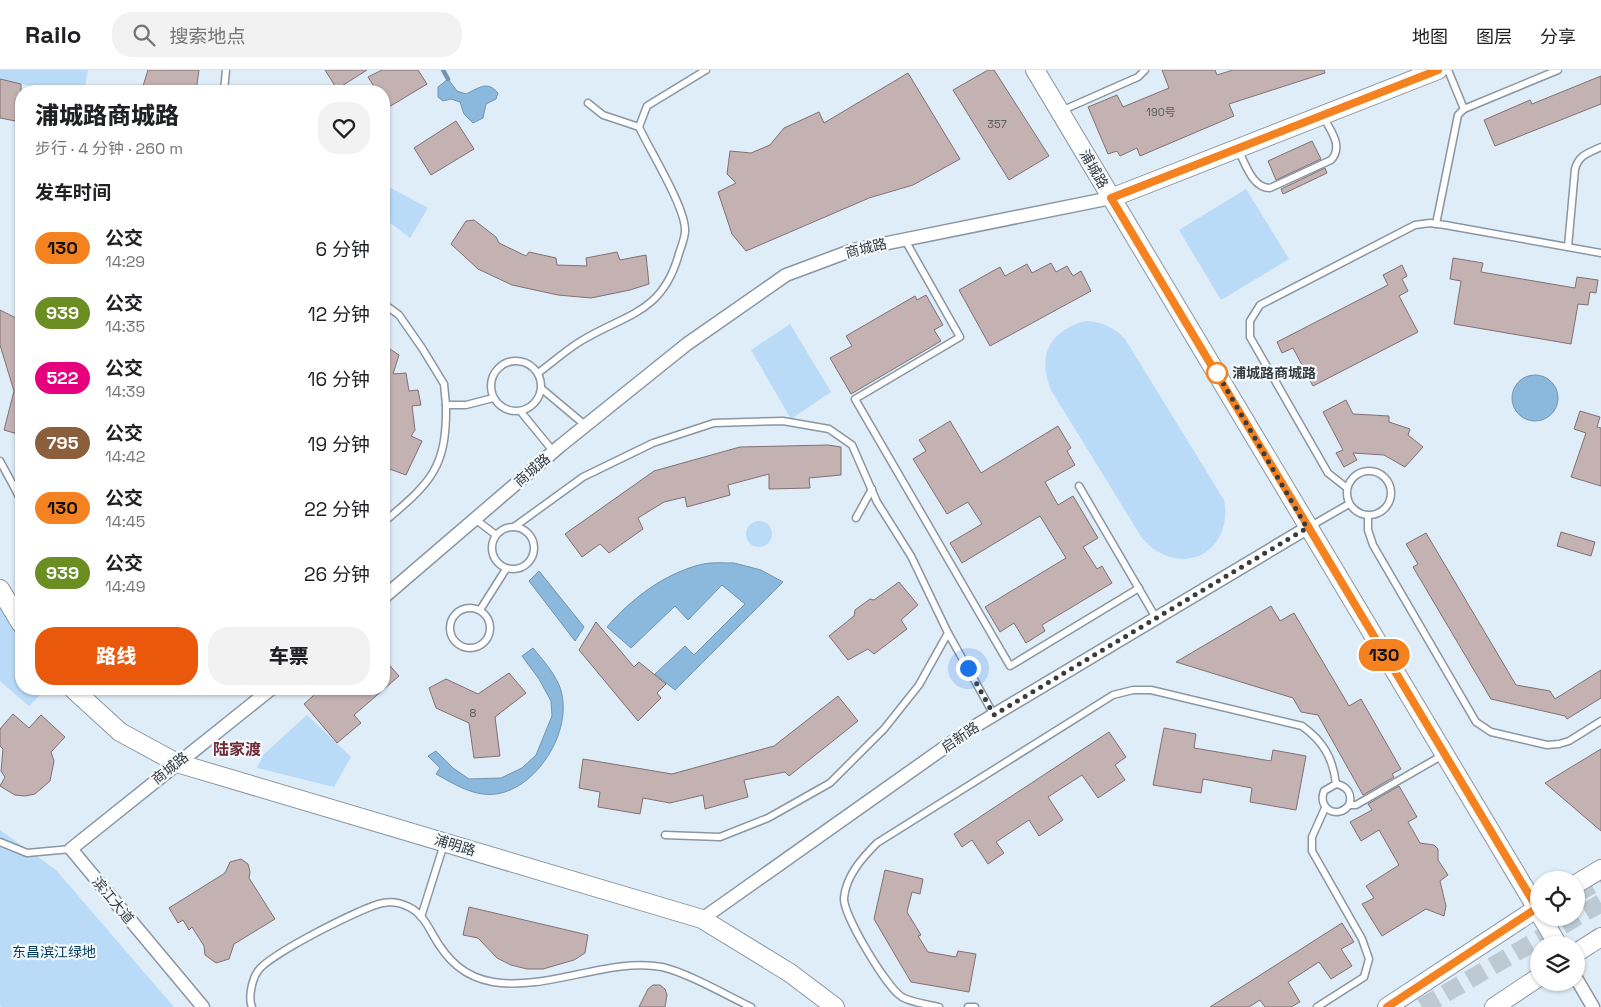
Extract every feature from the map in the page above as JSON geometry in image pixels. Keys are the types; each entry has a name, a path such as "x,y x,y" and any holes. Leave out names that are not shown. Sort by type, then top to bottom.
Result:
{"street":[{"name":"浦城路","path":"1035,70 1307,528 1530,896"},
{"name":"商城路","path":"390,593 585,425 687,344 786,275 853,250 1111,198 1438,70"},
{"name":"启新路","path":"702,919 972,728 1307,528"},
{"path":"0,589 15,614"},
{"name":"浦明路","path":"80,695 120,732 177,763 702,919 790,973 835,1007"},
{"name":"商城路","path":"70,849 263,695"},
{"name":"滨江大道","path":"70,849 203,1007"},
{"path":"1585,879 1601,869"},
{"path":"1387,1007 1530,917"},
{"path":"1585,947 1601,937"},
{"path":"1494,1007 1530,983"},
{"path":"1584,991 1593,1007"}],"lane":[{"path":"225,85 226,70"},
{"path":"538,373 581,341 652,303 666,286 685,231 674,193 654,159 639,127 646,106 706,70"},
{"path":"1060,112 1138,77 1145,70"},
{"path":"1448,70 1464,109"},
{"path":"1436,224 1455,123 1464,109 1558,70"},
{"path":"588,103 603,115 639,127"},
{"path":"1238,149 1256,184 1262,188 1270,188 1331,160 1337,154 1337,146 1323,115"},
{"path":"1568,247 1575,169 1578,161 1584,155 1601,147"},
{"path":"1347,488 1328,473 1250,338 1250,320 1260,305 1415,225 1436,224 1601,253"},
{"path":"905,239 960,337 855,399 1010,666 1139,588"},
{"path":"390,308 399,315 427,355 444,384 446,405 446,432 437,469 416,496 390,517"},
{"path":"553,451 521,412 505,409 493,398 491,381 494,373 508,362 525,362 538,373 542,389 585,425"},
{"path":"521,412 535,404 542,389"},
{"path":"446,405 466,405 493,398"},
{"path":"514,527 527,532 534,545 534,552 531,559 520,568 506,568 499,565 492,554 491,547 496,535 507,528 514,527 583,478 653,443 714,423 783,422 829,430 852,445 872,489 911,556 948,633 994,715"},
{"path":"0,461 15,489"},
{"path":"1362,472 1376,472 1388,480 1392,493 1387,507 1382,512 1368,516 1360,514 1349,504 1347,488 1355,475 1362,472"},
{"path":"1079,486 1156,618"},
{"path":"856,518 872,489"},
{"path":"1307,528 1349,504"},
{"path":"1368,516 1368,530 1373,545 1476,722 1491,732 1548,745 1569,741 1601,721"},
{"path":"474,519 496,535"},
{"path":"480,610 506,568"},
{"path":"467,608 480,610 489,620 490,634 482,645 469,649 462,647 452,639 450,626 452,620 460,610 467,608"},
{"path":"664,835 720,837 768,818 830,783 884,729 914,692 948,633"},
{"path":"939,1007 901,996 889,983 850,921 844,899 851,876 861,858 877,844 1113,695 1133,690 1151,690 1302,726 1317,737 1326,751 1334,766 1336,784"},
{"path":"1336,784 1324,791 1322,800 1326,808 1338,813 1349,805 1356,805 1444,754"},
{"path":"1336,784 1348,791 1351,800 1349,805"},
{"path":"1317,1007 1364,977 1369,959 1362,939 1312,851 1312,837 1326,808"},
{"path":"0,842 28,853 70,849"},
{"path":"421,917 445,842"},
{"path":"252,1007 252,985 258,970 270,958 359,912 384,903 397,903 410,907 421,917 450,960 470,974 491,982 514,984 543,982 610,969 648,966 663,968 751,1007"},
{"path":"968,1007 976,1007"}],"green space":[{"path":"0,70 88,70 85,85 26,85 0,79"},
{"path":"390,188 428,208 410,238 390,223"},
{"path":"1246,189 1289,259 1221,300 1179,230"},
{"path":"1085,321 1107,326 1125,339 1224,500 1225,519 1220,535 1212,547 1200,555 1186,559 1171,557 1156,551 1142,538 1051,390 1045,366 1049,346 1063,331"},
{"path":"790,324 831,392 791,419 751,350"},
{"path":"759,521 768,525 772,534 768,543 759,547 750,543 746,534 750,525"},
{"path":"0,603 15,627 15,694 0,681"},
{"path":"16,695 40,695 29,706"},
{"path":"307,715 351,757 334,787 257,768 263,755"},
{"name":"东昌滨江绿地","path":"0,830 56,870 174,1007 2,1007 0,1005"}],"shaded area":[{"path":"448,79 457,91 466,94 483,86 490,87 498,93 496,99 486,104 483,118 473,123 464,114 460,102 451,99 443,101 438,97 438,87"},
{"path":"1540,375 1552,381 1557,389 1557,407 1552,415 1544,420 1530,421 1518,415 1513,407 1512,393 1518,381 1526,376"},
{"path":"734,563 761,570 783,582 675,690 655,674 685,646 694,655 745,604 722,585 688,620 675,606 631,648 607,627 627,606 663,580 703,564"},
{"path":"539,571 584,627 575,641 529,581"},
{"path":"533,648 557,680 563,701 558,736 550,753 539,768 512,789 496,794 472,792 436,774 440,768 428,756 436,751 453,768 469,779 501,778 522,768 536,755 552,716 551,701 539,679 522,656"}],"building":[{"path":"148,70 199,70 197,85 143,85"},
{"path":"325,70 367,70 343,85 334,85"},
{"path":"382,70 418,70 427,84 390,106 390,85 373,85 368,77"},
{"path":"988,70 994,70 1049,156 1009,180 953,90"},
{"path":"1162,70 1215,70 1217,75 1233,70 1324,70 1325,73 1229,104 1234,116 1140,156 1137,148 1120,156 1117,151 1108,154 1088,107 1117,95 1123,107 1169,88"},
{"path":"908,73 960,159 913,185 869,198 746,251 732,234 718,192 736,183 727,174 730,151 751,153 770,145 784,128 819,112 824,123"},
{"path":"1601,76 1601,104 1495,146 1484,120 1530,100 1532,104"},
{"path":"0,79 21,84 15,85 15,121 0,118"},
{"path":"456,121 474,149 431,175 414,148"},
{"path":"1312,141 1321,159 1276,180 1268,161"},
{"path":"1325,168 1327,173 1283,194 1281,189"},
{"path":"474,220 496,237 499,243 526,256 529,252 556,258 557,265 587,266 586,258 617,252 620,260 646,255 649,284 591,298 558,295 512,285 478,269 451,244 466,221"},
{"path":"1453,258 1483,263 1481,272 1575,288 1577,277 1598,280 1596,293 1590,292 1588,305 1578,304 1571,344 1454,324 1461,281 1450,279"},
{"path":"1051,263 1056,272 1067,266 1073,276 1081,271 1091,291 990,346 959,290 1000,267 1005,276 1027,264 1032,273"},
{"path":"1402,265 1407,276 1402,279 1408,291 1399,296 1418,332 1313,386 1293,348 1282,353 1277,342 1388,285 1383,275"},
{"path":"926,295 943,325 934,330 941,341 851,394 830,358 852,346 846,336 915,296 917,300"},
{"path":"0,310 15,318 15,433 4,430 14,391 0,345"},
{"path":"390,349 399,355 393,374 406,373 409,391 418,390 421,405 412,406 415,430 411,436 422,441 406,475 390,469"},
{"path":"1346,400 1353,414 1389,416 1389,422 1410,429 1408,435 1423,447 1405,467 1384,455 1353,453 1357,460 1344,467 1336,453 1343,450 1323,412"},
{"path":"1580,411 1600,417 1597,427 1601,428 1601,486 1571,477 1586,433 1574,429"},
{"path":"950,421 981,473 1058,426 1071,448 1067,451 1075,465 1045,482 1058,505 1073,496 1098,538 1083,547 1097,569 1102,566 1112,583 1042,625 1045,631 1026,643 1014,623 1000,632 985,607 1066,558 1040,516 962,563 950,543 982,524 968,502 947,514 913,459 926,451 919,440"},
{"path":"828,445 841,447 841,475 809,478 810,488 769,489 769,474 728,485 730,495 687,507 685,497 664,502 638,518 643,529 609,553 600,544 582,557 565,534 654,471 740,447"},
{"path":"1561,532 1595,542 1591,556 1557,546"},
{"path":"1426,533 1516,685 1550,691 1555,699 1601,670 1601,698 1567,719 1565,716 1491,699 1413,567 1418,564 1406,544"},
{"path":"899,582 918,605 901,620 907,629 874,654 868,649 848,660 829,636 854,616 855,610 870,599 874,600"},
{"path":"1271,606 1280,621 1294,613 1349,706 1361,699 1401,769 1392,774 1394,777 1363,795 1318,715 1301,712 1293,698 1176,662"},
{"path":"596,622 634,667 639,662 666,684 657,693 661,698 638,721 579,650"},
{"path":"390,666 399,676 390,684"},
{"path":"509,673 526,693 495,717 500,756 474,758 469,723 436,708 429,688 446,679 478,694"},
{"path":"314,695 377,695 354,715 361,723 337,743 304,704"},
{"path":"838,696 858,721 789,776 785,772 744,780 748,797 705,809 703,795 670,803 643,798 640,814 598,807 600,792 579,788 583,759 672,774 774,746"},
{"path":"13,714 29,728 41,715 65,737 51,752 54,761 50,781 35,794 15,795 0,786 5,777 1,771 3,749 0,746 0,729"},
{"path":"1164,728 1196,734 1194,748 1271,761 1273,750 1306,756 1296,810 1250,802 1252,788 1203,779 1201,793 1153,785"},
{"path":"1109,732 1126,757 1115,765 1125,780 1098,798 1082,775 1048,797 1063,820 1039,836 1029,820 996,842 1004,853 988,864 972,840 962,847 954,834"},
{"path":"1601,749 1601,831 1545,783"},
{"path":"1399,786 1417,817 1408,822 1420,843 1434,845 1438,849 1438,860 1448,875 1440,881 1446,906 1444,916 1426,909 1382,936 1362,904 1374,898 1366,886 1399,865 1379,830 1361,841 1350,822 1372,810 1368,804"},
{"path":"241,859 248,864 249,878 275,919 234,944 229,959 216,963 205,955 204,946 192,927 189,930 183,920 178,923 169,908 225,873 230,862"},
{"path":"885,870 923,879 920,894 912,892 907,912 921,935 918,936 928,952 956,957 958,951 976,954 969,992 911,982 874,919"},
{"path":"469,907 588,935 585,953 574,960 543,969 527,969 511,965 497,958 478,938 463,935"},
{"path":"1342,923 1354,942 1341,949 1352,966 1331,979 1319,962 1288,982 1300,1002 1291,1007 1265,1007 1260,1000 1249,1007 1210,1007"},
{"path":"653,985 660,985 665,989 667,995 665,1007 639,1007 648,989"}],"waterway":[{"path":"443,70 448,79"}],"tunnel":[{"path":"1585,889 1601,880"},
{"path":"1422,1007 1601,903"}],"bus line":[{"name":"130","path":"1387,1007 1537,908 1307,528 1216,371 1111,198 1438,70"}],"place":[{"name":"浦城路商城路","path":"1217,373"}],"district":[{"name":"陆家渡","path":"237,749"}],"route":[{"path":"968,668 994,715 1307,528 1216,371 1217,373"}]}
